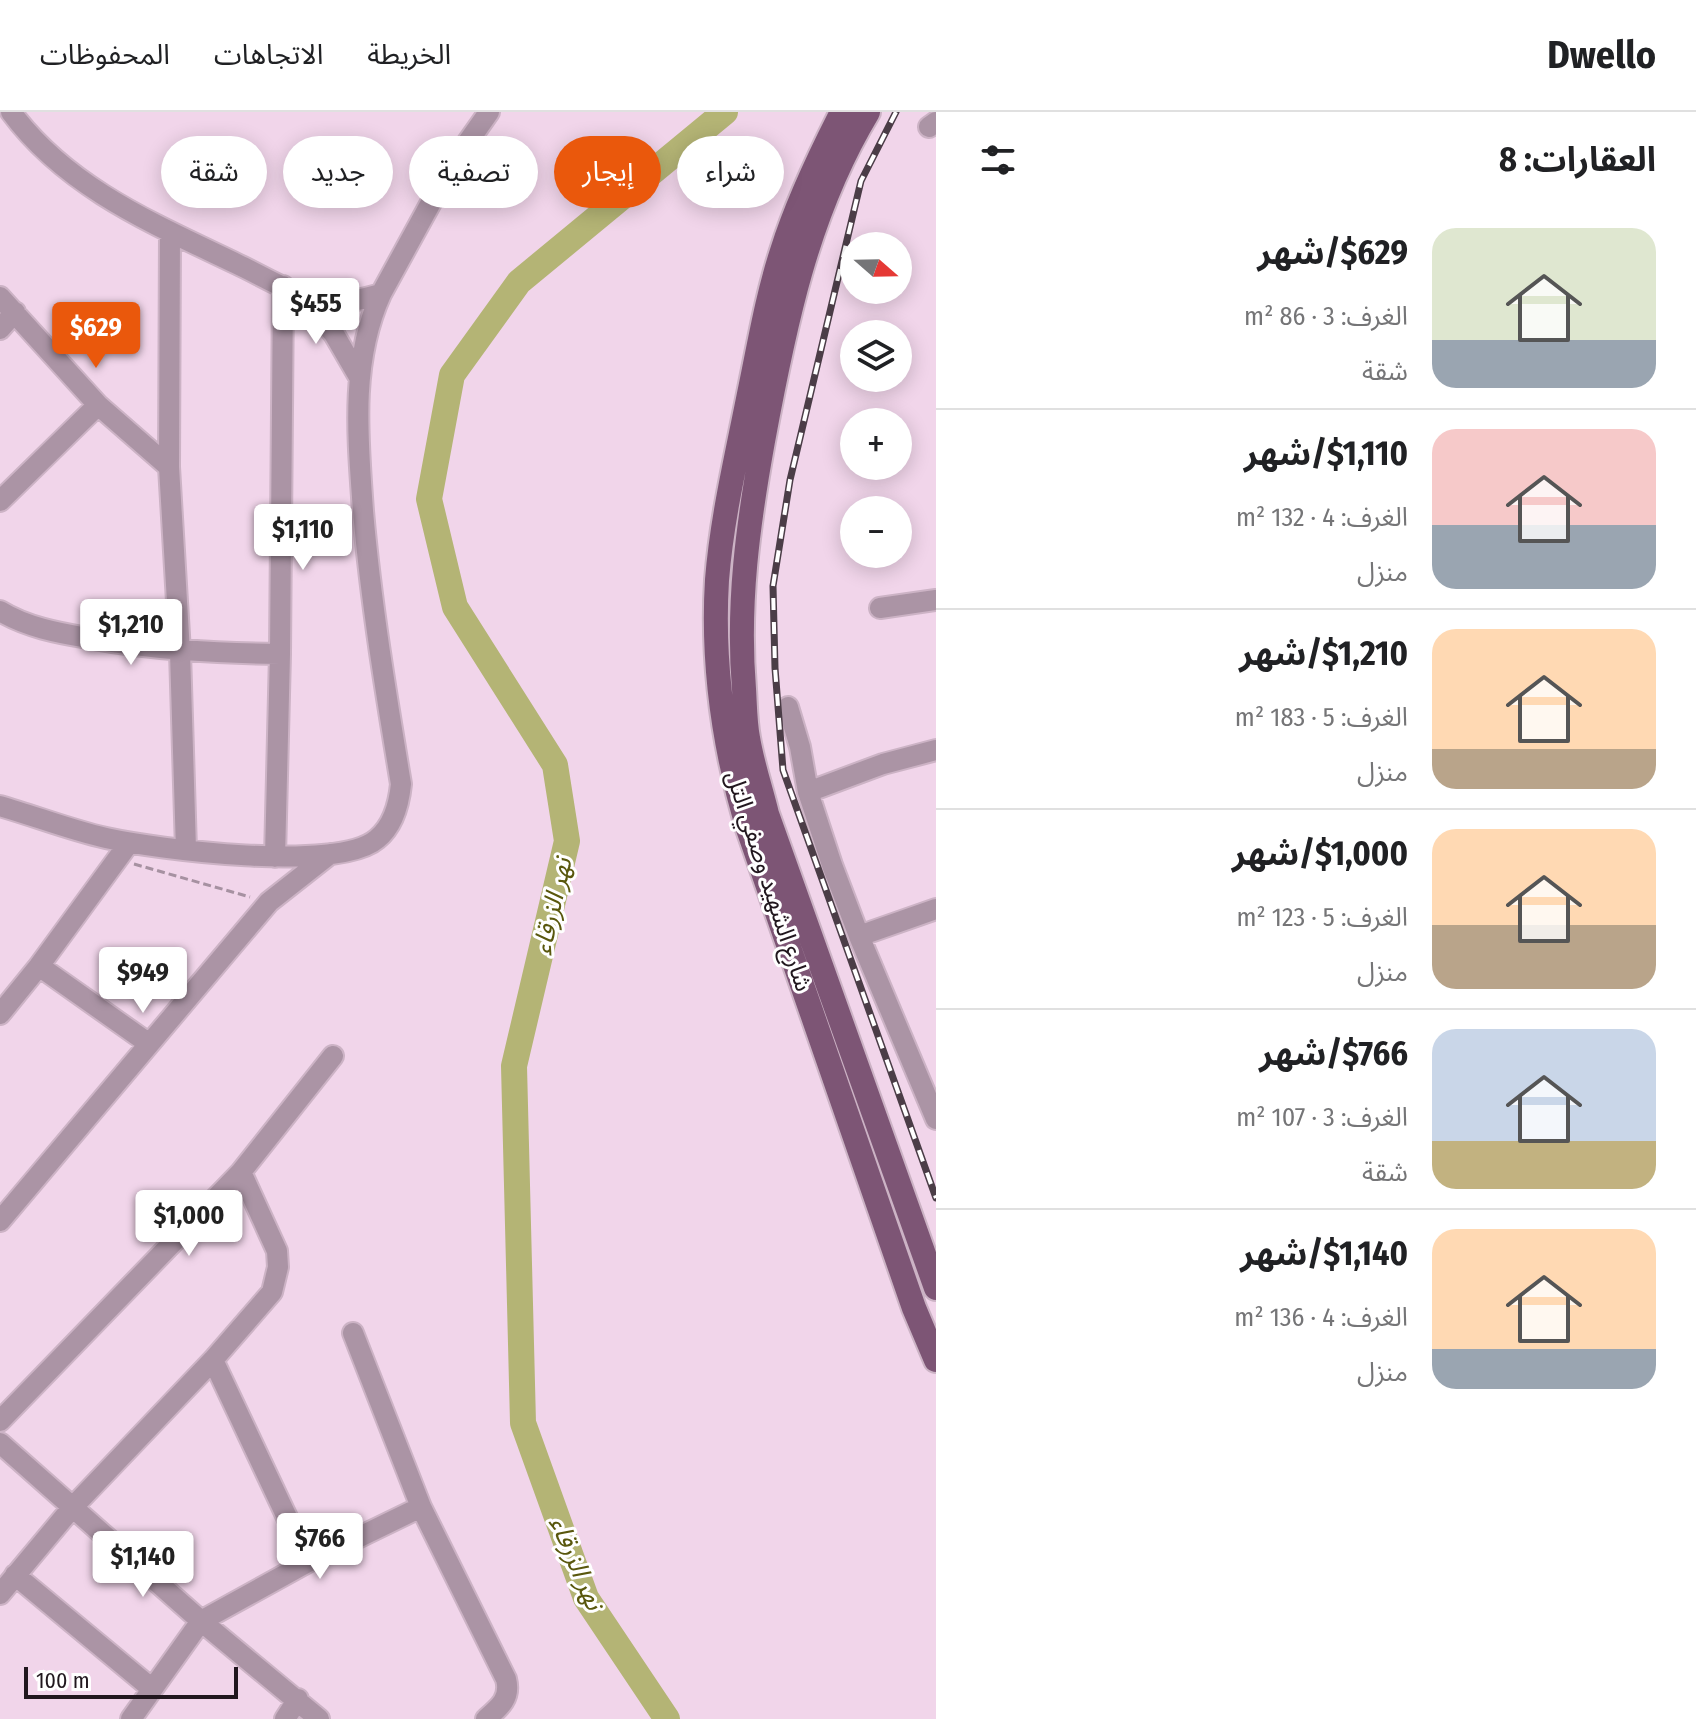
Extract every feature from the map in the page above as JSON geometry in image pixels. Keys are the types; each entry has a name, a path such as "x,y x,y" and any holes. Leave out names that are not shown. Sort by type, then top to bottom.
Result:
{"main road":[{"name":"شارع الشهيد وصفي التل","path":"842,112 817,192 778,359 747,529 741,648 747,737 767,814 936,1288"},
{"name":"شارع الشهيد وصفي التل","path":"868,112 845,154 817,192 781,253 729,493 717,580 717,662 735,786 747,826 914,1308 936,1360"}],"street":[{"path":"0,806 82,832 123,851 186,850 275,857 330,854 364,847 376,840 392,818 401,784 366,547 360,475 359,377 365,336 381,294 451,166 489,112"},
{"path":"12,113 41,147 74,177 170,232 292,290 337,302 381,294"},
{"path":"170,232 169,467 180,652 186,850"},
{"path":"292,290 334,334 359,377"},
{"path":"275,857 292,290"},
{"path":"0,297 98,405 169,467"},
{"path":"0,329 15,312"},
{"path":"0,501 98,405"},
{"path":"880,608 936,600"},
{"path":"0,611 57,633 180,652 280,654"},
{"path":"788,707 800,747 808,792 859,936 936,1119"},
{"path":"808,792 883,764 936,750"},
{"path":"0,1014 123,851"},
{"path":"0,1221 269,902 330,854"},
{"path":"859,936 936,909"},
{"path":"39,966 148,1043"},
{"path":"0,1421 241,1172 333,1056"},
{"path":"0,1594 71,1509 213,1360 272,1292 278,1267 273,1238 241,1172"},
{"path":"353,1333 421,1507 506,1679 508,1687 504,1701 486,1719"},
{"path":"213,1360 308,1562"},
{"path":"0,1443 71,1509 319,1719"},
{"path":"131,1719 201,1621 308,1562 421,1507"},
{"path":"15,1575 151,1688"},
{"path":"285,1719 298,1699"}],"path":[{"path":"123,851 269,902"}],"waterway":[{"name":"نهر الزرقاء","path":"667,1719 586,1598 523,1423 514,1066 567,841 555,765 455,607 429,499 452,375 519,282 725,112"}],"railway":[{"path":"896,112 861,181 790,480 773,586 775,668 783,770 936,1198"}]}
